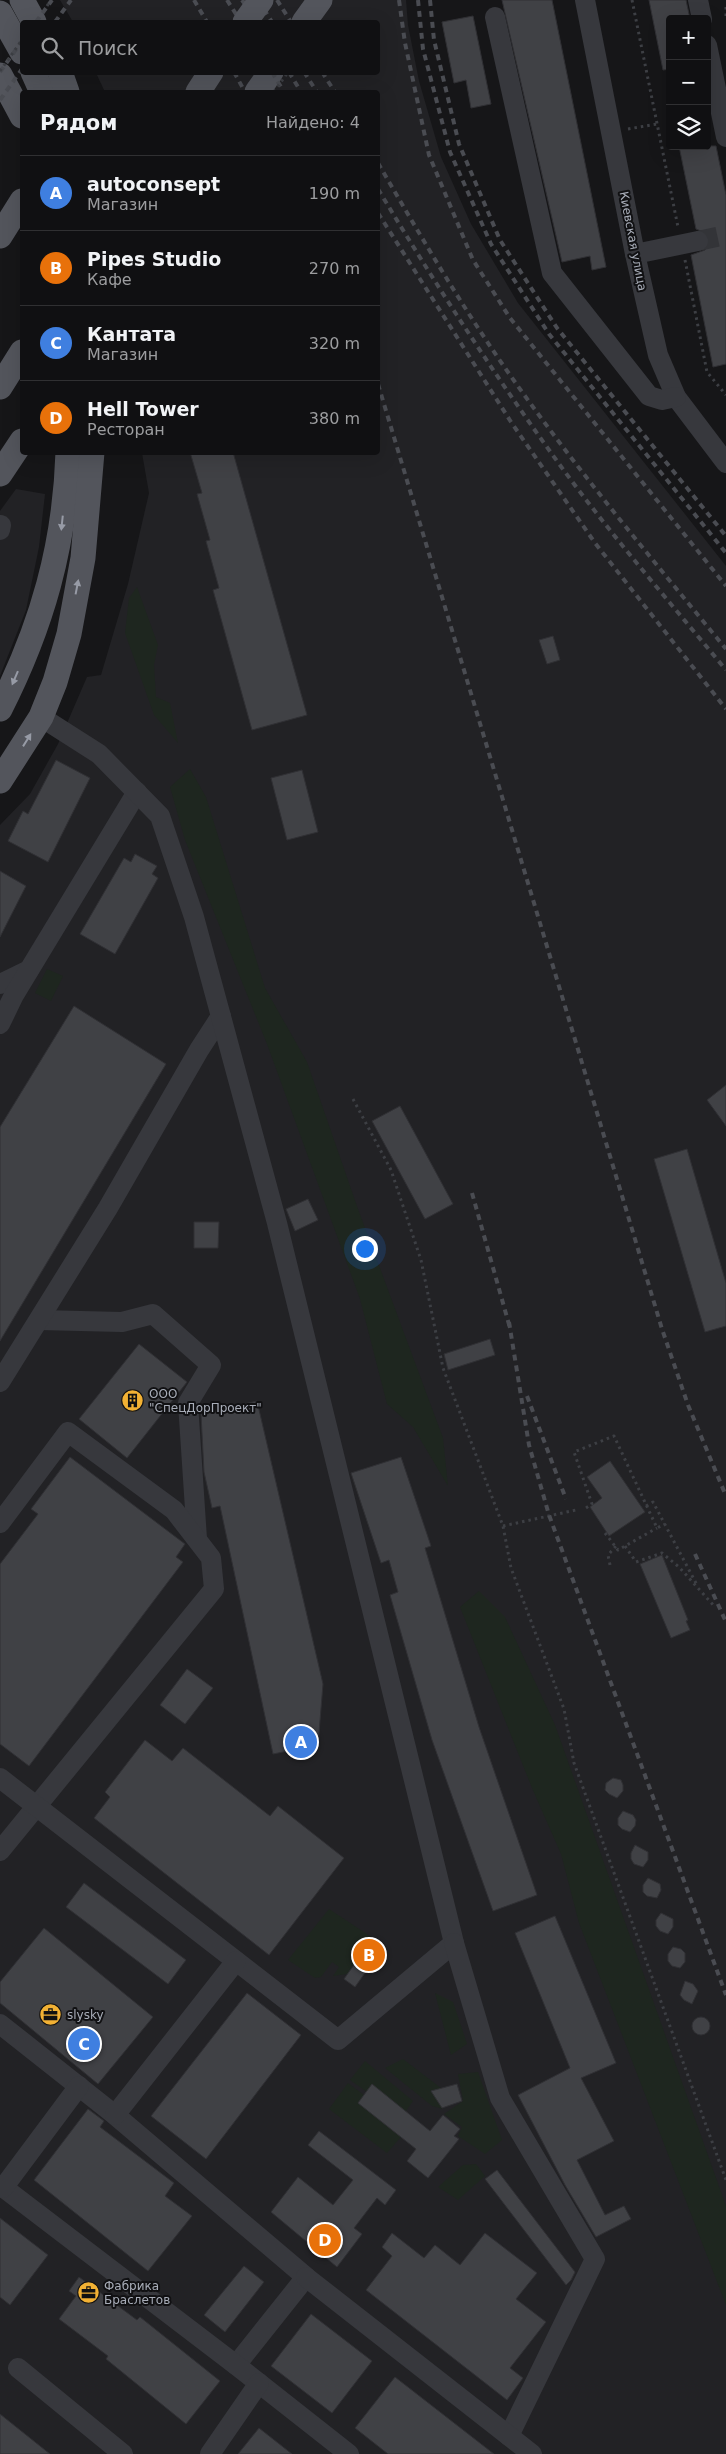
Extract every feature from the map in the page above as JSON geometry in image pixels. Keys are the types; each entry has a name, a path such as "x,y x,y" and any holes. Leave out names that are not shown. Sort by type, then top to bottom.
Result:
{"main road":[{"path":"22,0 33,20"},
{"path":"246,20 260,0"},
{"path":"305,20 320,0"},
{"path":"0,13 20,48"},
{"path":"0,73 20,112"},
{"path":"34,75 41,90"},
{"path":"61,75 66,90"},
{"path":"199,90 209,75"},
{"path":"258,90 269,75"},
{"path":"0,236 20,204"},
{"path":"0,387 20,355"},
{"path":"0,474 20,444"},
{"path":"0,709 15,680 48,593 60,539 68,455"},
{"path":"0,781 41,717 55,682 69,634 83,558 92,455"}],"street":[{"name":"Киевская улица","path":"585,0 635,254 658,355 676,397 726,463"},
{"path":"698,0 701,15"},
{"path":"495,17 552,274 649,396 662,400 676,397"},
{"path":"710,60 726,136"},
{"path":"635,254 690,243"},
{"path":"41,717 99,754 160,816 194,917 277,1223 454,1943 500,2098 595,2258 509,2436"},
{"path":"0,1024 14,995 137,792"},
{"path":"0,984 29,970"},
{"path":"0,1382 221,1016"},
{"path":"39,1320 122,1322 153,1314 211,1365 188,1403 197,1539"},
{"path":"0,1523 68,1432 174,1510 211,1558 214,1588 0,1851"},
{"path":"0,1778 338,2040 454,1943"},
{"path":"115,2115 236,1961"},
{"path":"0,2024 115,2115 306,2277 532,2454"},
{"path":"79,2086 2,2187 236,2364 349,2454"},
{"path":"236,2364 306,2277"},
{"path":"18,2368 123,2454"},
{"path":"210,2454 259,2383"}],"path":[{"path":"632,0 657,124 690,243 707,372 726,395"},
{"path":"726,7 726,17"},
{"path":"0,73 20,43"},
{"path":"275,90 286,75"},
{"path":"620,131 657,124"},
{"path":"353,1099 392,1170 421,1260 443,1368 503,1526 511,1568 564,1709 574,1763 726,2180"},
{"path":"586,1508 592,1504 574,1452 614,1436 657,1528"},
{"path":"646,1506 653,1502 700,1590"},
{"path":"503,1526 576,1510"},
{"path":"605,1532 618,1550 664,1524"},
{"path":"610,1565 608,1554 616,1546"},
{"path":"625,1546 636,1562 662,1553 715,1607"}],"shaded area":[{"path":"60,0 406,0 408,25 419,81 441,157 471,224 518,303 726,566 726,2454 0,2454 0,825 30,794 58,744 87,677 101,675 128,584 149,493 142,455 380,455 380,90 104,90 97,75 380,75 380,20 72,20"},
{"path":"16,489 45,494 39,547 26,610 0,676 0,511"},
{"path":"137,587 158,645 154,665 156,697 170,703 178,743 154,715 125,633 129,598"},
{"path":"190,769 206,797 265,988 307,1062 358,1209 443,1438 448,1486 413,1427 387,1404 360,1299 267,1044 185,840 170,787"},
{"path":"47,969 63,976 51,1001 35,993"},
{"path":"479,1591 505,1617 555,1725 726,2206 726,2305 579,1923 561,1854 532,1788 460,1607"},
{"path":"329,1909 373,1938 347,1974 333,1976 339,1967 332,1962 321,1977 315,1978 288,1960"},
{"path":"435,1993 453,2002 467,2044 451,2055"},
{"path":"403,2059 441,2088 432,2092 443,2109 432,2106 385,2068"},
{"path":"365,2061 413,2101 406,2111 367,2092 350,2080"},
{"path":"478,2072 502,2140 485,2154 458,2136 462,2127 444,2114 463,2101 458,2074"},
{"path":"348,2083 364,2095 358,2103 401,2137 387,2153 329,2109"},
{"path":"476,2164 485,2176 458,2200 438,2187 463,2165"}],"building":[{"path":"502,0 552,0 606,267 592,270 590,256 562,262"},
{"path":"649,0 686,0 689,15 666,15 666,70 663,70"},
{"path":"473,16 491,104 471,108 466,80 454,83 442,22"},
{"path":"711,146 716,146 726,195 726,364 713,367 691,255 705,250 710,239 706,233 696,229 680,150 711,150"},
{"path":"191,455 234,455 307,715 252,730 213,590 219,588 206,541 210,540 197,494 202,493"},
{"path":"553,636 560,660 547,664 539,640"},
{"path":"56,760 90,778 48,862 8,841 23,811 28,814"},
{"path":"302,770 318,832 287,840 271,778"},
{"path":"135,854 157,866 152,874 158,878 115,954 80,934 124,858 131,862"},
{"path":"0,871 26,886 0,937"},
{"path":"74,1006 166,1064 0,1341 0,1127"},
{"path":"726,1085 726,1126 707,1100"},
{"path":"400,1106 453,1204 425,1219 372,1121"},
{"path":"687,1149 726,1283 726,1326 705,1332 654,1159"},
{"path":"308,1199 318,1220 295,1231 286,1209"},
{"path":"194,1222 219,1222 218,1248 194,1248"},
{"path":"490,1339 495,1355 448,1370 444,1354"},
{"name":"ООО \"СпецДорПроект\"","path":"139,1344 187,1382 127,1458 79,1419"},
{"path":"257,1401 323,1684 318,1745 273,1754 220,1506 212,1508 204,1472 201,1414"},
{"path":"70,1457 185,1544 176,1557 183,1562 29,1766 0,1744 0,1564 38,1514 31,1509"},
{"path":"401,1457 431,1546 425,1548 479,1727 537,1895 493,1911 432,1740 390,1595 398,1592 389,1560 381,1563 351,1473"},
{"path":"610,1461 645,1512 609,1536 590,1507 602,1498 587,1477"},
{"path":"662,1555 688,1620 686,1621 690,1630 671,1638 640,1564"},
{"path":"187,1669 213,1688 185,1724 160,1705"},
{"path":"145,1740 172,1761 183,1748 270,1816 278,1806 344,1858 269,1955 94,1818 110,1797 105,1792"},
{"path":"613,1778 621,1780 623,1785 623,1791 617,1798 605,1790 606,1783"},
{"path":"623,1811 633,1815 636,1820 635,1826 630,1832 618,1825 618,1818"},
{"path":"635,1845 648,1852 648,1860 643,1867 634,1864 631,1859 631,1853"},
{"path":"648,1878 660,1884 661,1890 657,1898 647,1896 643,1892 643,1885"},
{"path":"84,1883 186,1960 168,1984 66,1907"},
{"path":"661,1913 673,1919 673,1927 668,1934 660,1931 656,1926 656,1920"},
{"path":"555,1916 616,2063 581,2078 614,2141 577,2160 605,2215 624,2206 631,2219 596,2237 565,2185 518,2095 570,2068 515,1933"},
{"path":"44,1928 153,2017 98,2084 0,2003 0,1982"},
{"path":"373,1938 384,1946 355,1987 344,1979"},
{"path":"673,1947 681,1949 685,1953 685,1962 680,1968 672,1966 668,1961 668,1954"},
{"path":"685,1981 693,1984 698,1991 692,2004 684,2000 680,1995"},
{"path":"247,1993 301,2035 206,2159 151,2116"},
{"path":"697,2017 705,2017 710,2022 708,2033 697,2035 692,2030 692,2022"},
{"path":"372,2084 430,2131 443,2115 460,2129 454,2136 459,2139 428,2178 407,2161 416,2149 358,2103"},
{"path":"457,2084 462,2101 442,2108 431,2091"},
{"path":"88,2109 104,2121 100,2127 174,2183 165,2196 192,2216 148,2271 34,2180"},
{"path":"319,2131 396,2190 385,2205 377,2198 354,2228 362,2234 337,2267 271,2212 298,2177 333,2205 353,2180 308,2145"},
{"path":"497,2170 575,2272 566,2285 485,2179"},
{"path":"0,2218 48,2255 10,2305 0,2297"},
{"path":"392,2233 424,2258 435,2245 460,2265 485,2233 537,2273 516,2299 546,2322 510,2368 523,2378 507,2400 366,2290 392,2256 382,2247"},
{"path":"244,2266 264,2282 225,2332 204,2315"},
{"path":"79,2277 137,2320 140,2317 220,2381 186,2424 106,2359 108,2356 59,2319 76,2296 69,2291"},
{"path":"311,2314 372,2361 332,2413 271,2366"},
{"path":"395,2377 494,2454 388,2454 355,2428"},
{"path":"0,2414 50,2454 0,2454"},
{"path":"259,2428 292,2454 238,2454"}],"tunnel":[{"path":"698,241 726,235"}],"railway":[{"path":"37,20 52,0"},
{"path":"56,20 71,0"},
{"path":"194,0 206,20"},
{"path":"227,0 240,20"},
{"path":"242,0 256,20"},
{"path":"258,0 271,20"},
{"path":"277,0 290,20"},
{"path":"399,0 405,43 429,155 473,260 510,318 726,586"},
{"path":"418,0 423,49 450,152 491,244 549,334 726,553"},
{"path":"430,0 434,40 459,144 500,240 557,328 726,536"},
{"path":"0,72 20,44"},
{"path":"0,100 20,72"},
{"path":"236,75 244,90"},
{"path":"274,75 283,90"},
{"path":"291,75 300,90"},
{"path":"306,75 316,90"},
{"path":"324,75 334,90"},
{"path":"380,166 458,297 535,410 588,480 726,649"},
{"path":"380,192 464,327 557,461 619,541 726,670"},
{"path":"380,216 511,422 595,543 726,709"},
{"path":"380,391 662,1329 688,1405 726,1496"},
{"path":"472,1193 510,1328"},
{"path":"509,1322 529,1445 549,1515 726,1995"},
{"path":"527,1396 566,1499"},
{"path":"695,1554 726,1622"}],"place":[{"name":"ООО \"СпецДорПроект\"","path":"133,1401"},
{"name":"autoconsept","path":"301,1742"},
{"name":"Pipes Studio","path":"369,1955"},
{"name":"slysky","path":"51,2015"},
{"name":"Кантата","path":"84,2044"},
{"name":"Hell Tower","path":"325,2240"},
{"name":"Фабрика Браслетов","path":"88,2293"}]}
